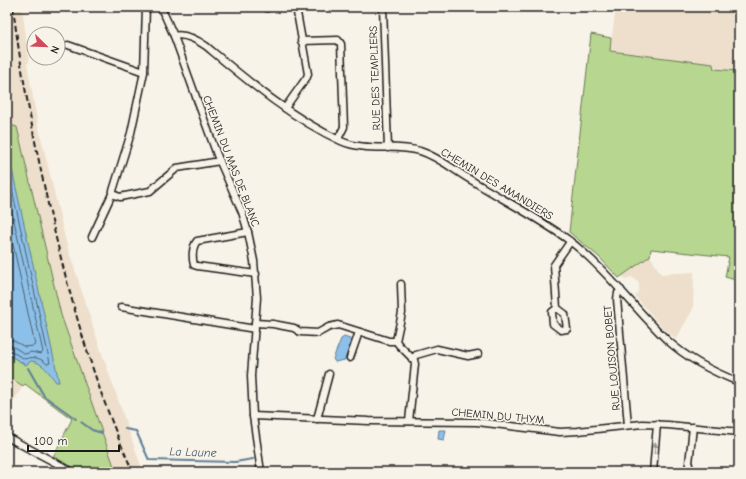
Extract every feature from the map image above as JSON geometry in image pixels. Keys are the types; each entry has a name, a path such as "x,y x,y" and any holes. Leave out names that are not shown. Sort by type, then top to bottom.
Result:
{"street":[{"path":"92,237 112,194 128,143 144,72 146,7"},
{"name":"CHEMIN DU MAS DE BLANC","path":"160,7 166,16 174,36 220,161 242,212 248,232 256,274 257,298 251,376 253,416 261,472"},
{"path":"285,108 308,74 296,7"},
{"name":"RUE DES TEMPLIERS","path":"383,7 388,148"},
{"name":"CHEMIN DES AMANDIERS","path":"174,36 178,35 194,38 285,108 320,131 358,146 420,151 438,160 570,242 621,290 668,340 685,354 720,375 739,382"},
{"path":"301,41 338,40 341,44 344,127 338,139"},
{"path":"68,45 103,59 144,72"},
{"path":"112,194 120,197 150,191 177,168 220,161"},
{"path":"194,265 194,245 197,241 248,232"},
{"path":"557,308 554,265 570,242"},
{"path":"187,266 194,265 204,268 256,274"},
{"path":"401,284 402,313 396,341 415,364 409,421"},
{"name":"RUE LOUISON BOBET","path":"621,290 618,293 617,299 628,425"},
{"path":"120,307 255,326 273,324 294,328 300,332 318,333 329,327 338,325 389,341 396,341"},
{"path":"350,358 359,332"},
{"path":"412,359 416,355 437,349 468,356 478,354"},
{"path":"317,419 329,374"},
{"name":"CHEMIN DU THYM","path":"253,416 317,419 477,422 560,432 628,425 657,424 739,432"},
{"path":"653,472 657,424"},
{"path":"688,472 693,427"},
{"path":"7,437 73,472"}],"shaded area":[{"path":"7,7 22,7 26,38 26,66 27,66 38,125 66,242 96,336 143,472 116,472 61,315 17,127 7,124"},
{"path":"616,7 739,7 738,71 714,69 713,64 610,51"},
{"path":"650,256 661,274 694,272 693,309 676,339 663,328 635,296 638,292 639,283 632,277 625,279 622,275"},
{"path":"7,376 23,386 7,411"}],"green space":[{"path":"591,34 611,38 610,51 713,64 714,69 739,71 739,281 725,277 729,257 651,249 650,256 619,278 599,257 569,232"},
{"path":"7,124 17,127 61,315 116,472 80,472 53,457 72,419 25,384 23,386 7,376"}],"water":[{"path":"7,147 59,382 56,382 39,363 31,361 26,365 7,354"},
{"path":"344,337 350,339 351,342 345,360 335,362 333,359 341,339"},
{"path":"439,430 446,430 444,440 438,439"}],"waterway":[{"name":"La Laune","path":"28,368 44,396 76,419"},
{"name":"La Laune","path":"81,422 92,430 102,433"},
{"name":"La Laune","path":"125,429 136,431 149,460 235,462 253,459"}],"railway":[{"path":"13,7 33,131 48,204 65,273 84,340 106,407 133,472"}]}
